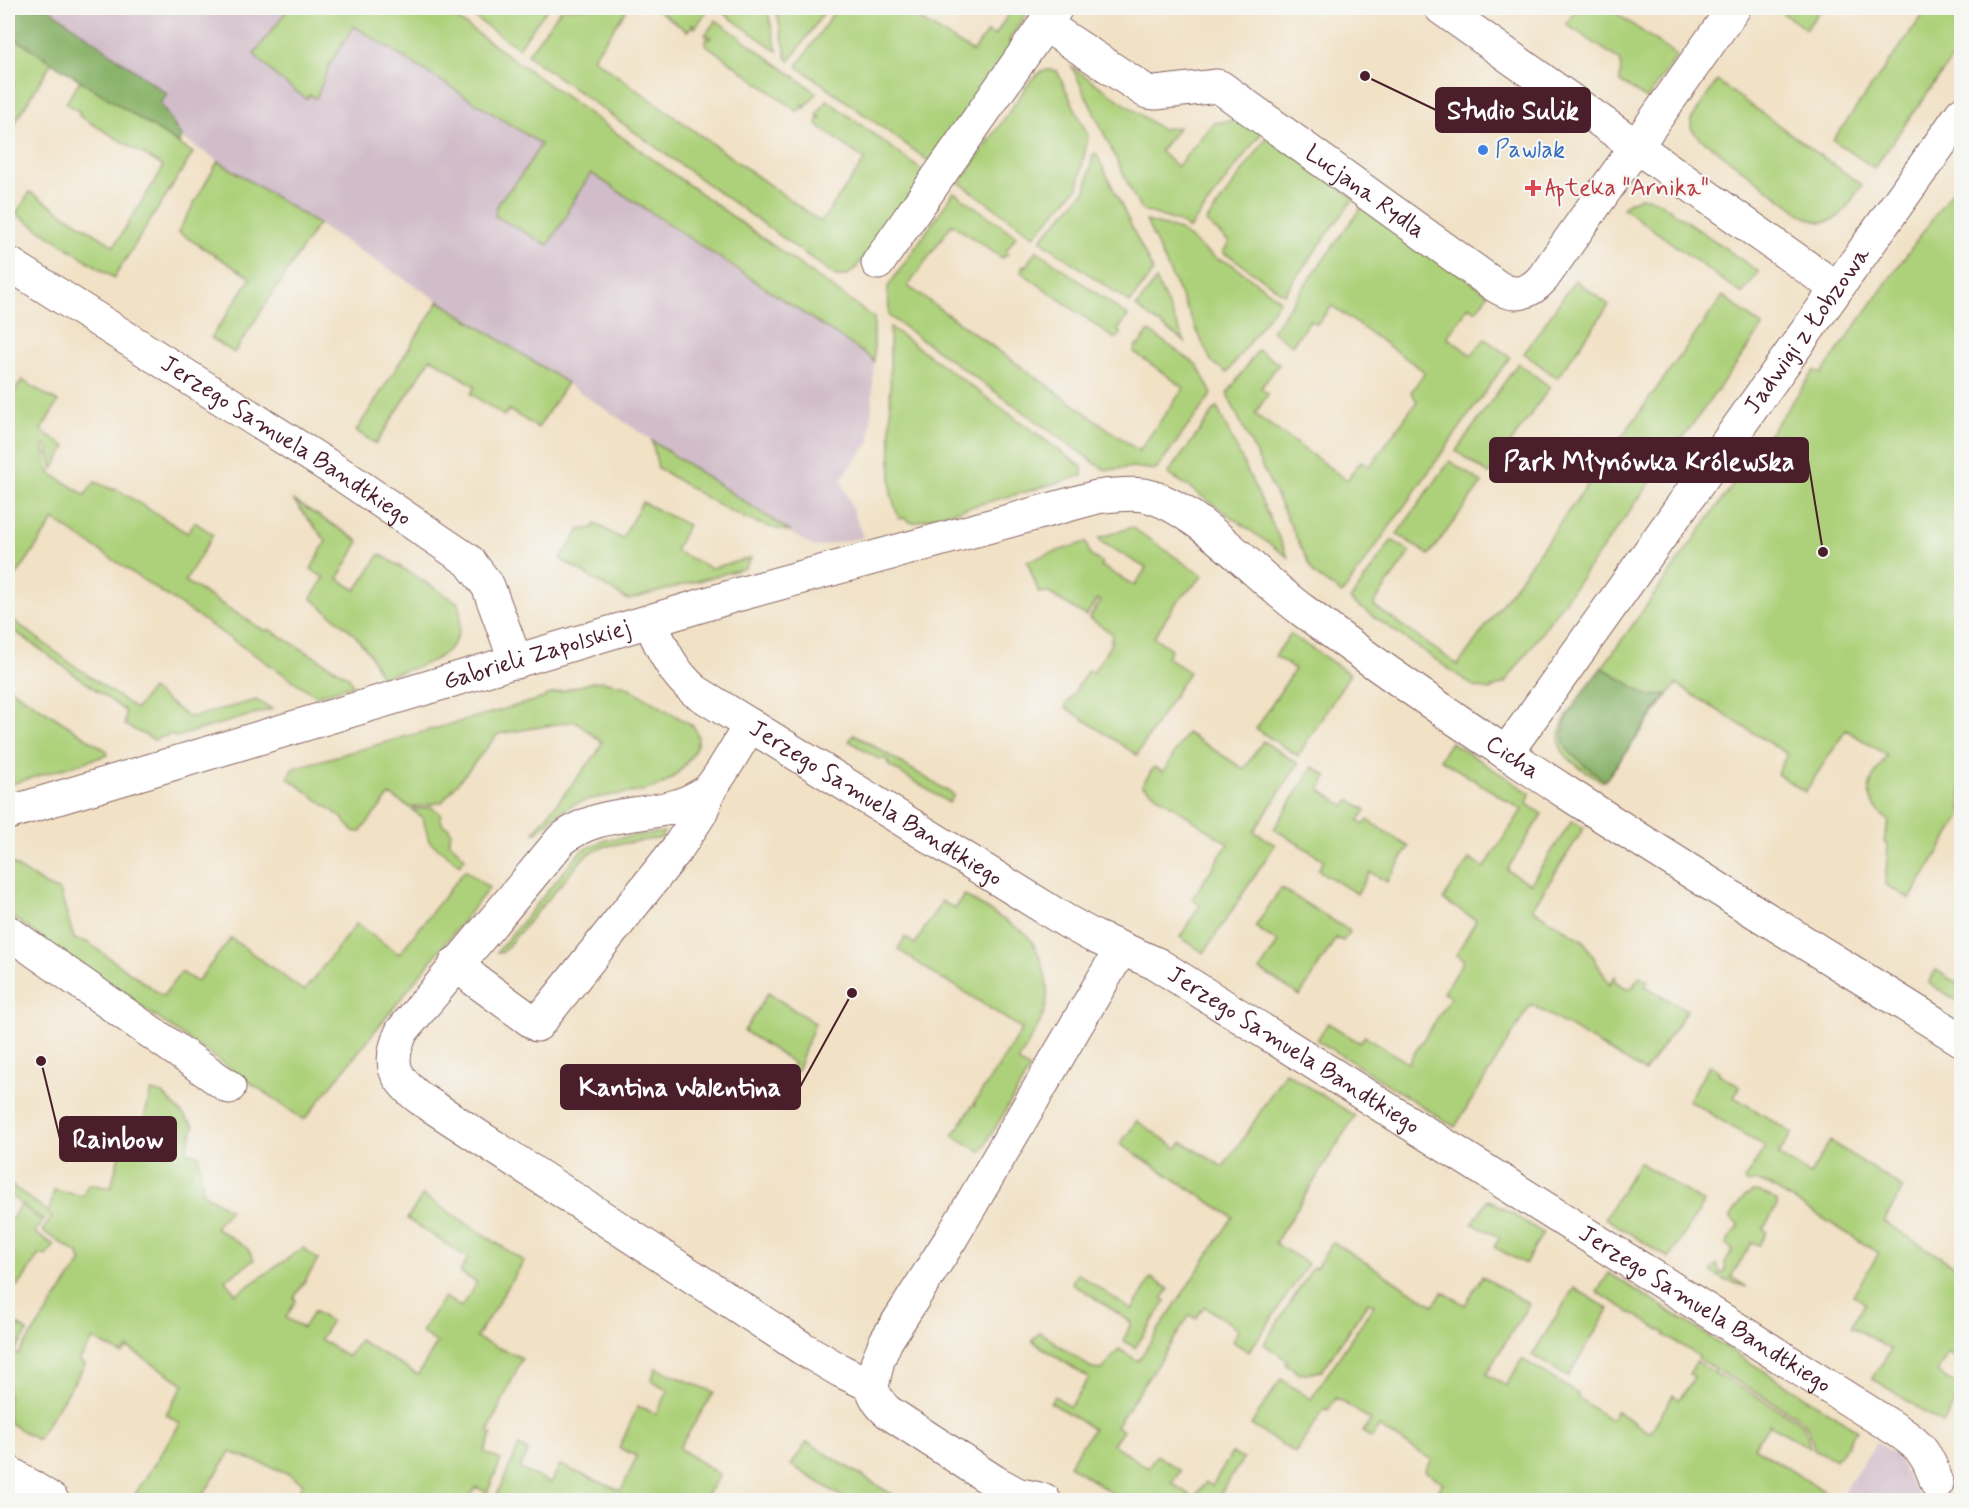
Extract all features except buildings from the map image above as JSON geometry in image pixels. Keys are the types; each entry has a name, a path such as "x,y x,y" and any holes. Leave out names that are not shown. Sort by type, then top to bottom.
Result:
{"street":[{"path":"1442,8 1836,288"},
{"name":"Lucjana Rydla","path":"1050,16 1147,92 1220,87 1502,290 1517,294 1524,293 1537,285 1734,8"},
{"path":"878,263 1050,16"},
{"name":"Jadwigi z Łobzowa","path":"1506,753 1962,113"},
{"name":"Jerzego Samuela Bandtkiego","path":"8,263 344,476 469,561 488,586 516,662"},
{"name":"Cicha","path":"1070,504 1097,497 1132,494 1154,498 1171,506 1215,535 1300,609 1506,753 1653,849 1962,1040"},
{"name":"Gabrieli Zapolskiej","path":"8,813 740,594 1070,504"},
{"name":"Jerzego Samuela Bandtkiego","path":"650,621 669,663 695,691 1066,921 1121,949 1157,964 1897,1430 1917,1444 1925,1454 1937,1483"},
{"path":"456,963 475,980 537,1025 665,865 696,822 710,789 750,725"},
{"path":"710,789 678,806 598,820 569,833 552,849 402,1031 394,1047 396,1074 405,1086 421,1099 802,1348 872,1386"},
{"path":"8,932 229,1087"},
{"path":"1044,1500 1017,1494 994,1482 888,1412 875,1397 872,1386 878,1360 886,1341 952,1237 1121,949"},
{"path":"8,1472 52,1500"}],"shaded area":[{"path":"8,8 335,8 354,26 541,145 591,173 870,357 874,362 870,442 841,479 863,537 816,547 808,544 513,348 182,138 179,144 8,34"},
{"path":"1877,1442 1897,1456 1920,1500 1838,1500"}],"green space":[{"path":"8,8 48,8 167,94 160,103 182,138 179,144 8,34"},
{"path":"289,8 442,8 874,318 874,362 870,357 591,173 548,245 495,216 500,201 541,144 354,26 330,64 316,98 310,95 306,99 278,78 254,54"},
{"path":"461,8 548,8 518,48"},
{"path":"562,8 628,8 593,58 821,222 865,160 817,125 818,118 821,119 821,117 817,115 827,100 926,173 855,269 846,276 836,276 527,55"},
{"path":"655,8 699,8 706,13 695,28 692,23 692,27 687,31"},
{"path":"716,8 767,8 777,51"},
{"path":"776,8 827,8 790,61 787,59"},
{"path":"837,8 901,8 973,52 987,32 995,36 1012,8 1030,8 1009,40 1016,45 933,164 797,66"},
{"path":"1577,8 1609,8 1677,56 1647,99 1620,82 1621,61 1566,24"},
{"path":"1775,8 1822,8 1806,29"},
{"path":"1928,8 1961,8 1961,46 1874,168 1833,140"},
{"path":"716,20 817,93 805,108 804,104 801,104 803,107 797,111 705,44 707,38 711,37 705,35"},
{"path":"8,34 52,62 8,134 8,94 15,82 8,77"},
{"path":"1072,67 1161,129 1179,127 1160,151 1177,167 1213,123 1243,119 1262,132 1189,229 1181,223 1140,209"},
{"path":"1042,71 1057,71 1088,136 1078,187 1034,236 960,183 1031,80"},
{"path":"80,80 193,153 114,278 16,214 30,192 114,246 160,173 163,166 79,116 80,112 66,103"},
{"path":"1717,81 1862,185 1839,216 1825,222 1804,216 1695,134 1691,128 1691,120"},
{"path":"1268,136 1354,198 1284,294 1223,253 1229,242 1206,222"},
{"path":"1096,153 1153,271 1130,303 1040,240 1086,190 1093,155"},
{"path":"218,161 318,224 234,353 211,338 251,278 178,232"},
{"path":"1961,179 1961,816 1910,899 1885,884 1888,846 1884,841 1889,822 1873,804 1870,796 1871,782 1887,755 1846,730 1805,792 1777,774 1787,754 1676,684 1605,781 1601,781 1568,757 1562,750 1560,733 1564,721 1815,370 1821,374"},
{"path":"954,192 1016,236 1006,251 1008,254 1002,258 952,224 908,286 1139,451 1184,388 1134,352 1136,345 1139,345 1149,331 1197,365 1212,394 1156,470 1133,467 1108,470 1102,468 889,316 888,287"},
{"path":"1641,197 1656,200 1759,272 1742,294 1623,208 1629,202"},
{"path":"1363,205 1488,294 1476,311 1469,306 1447,337 1471,355 1485,339 1510,357 1342,594 1314,574 1227,394 1258,350 1279,364 1261,388 1268,394 1255,414 1347,480 1361,461 1370,466 1417,401 1411,392 1425,372 1332,306 1317,324 1310,320 1292,345 1272,331"},
{"path":"1146,221 1180,230 1206,252 1230,263 1280,300 1227,373 1211,361"},
{"path":"1036,250 1128,316 1118,330 1121,334 1115,339 1021,272 1023,265 1026,266"},
{"path":"1156,280 1185,342 1136,307"},
{"path":"1575,280 1609,305 1557,378 1524,353"},
{"path":"1723,296 1763,327 1505,683 1489,690 1475,687 1350,600 1392,540 1410,552 1373,605 1458,665"},
{"path":"439,301 567,383 538,428 509,410 504,416 471,394 475,386 431,358 376,444 356,431"},
{"path":"890,327 1082,467 1082,476 912,523 904,518 899,519 891,494"},
{"path":"1518,363 1550,387 1489,474 1456,451"},
{"path":"22,380 58,402 41,430 66,447 53,469 47,446 43,446 50,473 85,495 95,482 114,490 115,488 187,533 195,522 213,535 185,581 265,631 268,629 349,677 353,685 316,696 54,520 8,588 8,402"},
{"path":"1217,407 1288,557 1168,474"},
{"path":"652,441 791,532 738,515 658,468"},
{"path":"1450,461 1482,483 1429,555 1397,534"},
{"path":"293,500 359,541 338,579 356,590 380,554 457,602 460,625 457,638 450,648 430,662 381,677 369,653 353,633 311,598 324,578 311,569 326,541"},
{"path":"642,502 688,525 675,551 711,568 751,558 745,568 628,600 560,559 580,530 593,528 596,524 622,539"},
{"path":"1132,527 1203,576 1176,603 1154,637 1171,649 1167,657 1189,672 1137,755 1065,707 1088,670 1093,673 1113,641 1110,640 1113,634 1089,618 1101,601 1097,599 1086,616 1047,592 1039,593 1027,561 1086,542 1090,555 1102,563 1101,566 1135,586 1146,568 1101,542 1099,538"},
{"path":"8,616 136,709 151,689 187,716 193,717 256,700 272,709 175,737 171,734 154,740 125,725 125,711 8,626"},
{"path":"1290,634 1350,674 1298,756 1256,729 1295,669 1275,656"},
{"path":"1602,667 1649,696 1667,694 1605,781 1571,754 1564,740 1567,718 1580,695"},
{"path":"602,681 626,686 693,726 698,737 696,748 680,771 654,788 578,803 561,812 537,832 534,832 597,753 602,742 575,721 498,734 442,802 411,808 390,795 360,832 353,831 341,817 288,778 294,768"},
{"path":"8,687 107,751 108,755 8,785"},
{"path":"1187,733 1244,769 1263,741 1298,764 1254,831 1275,845 1204,953 1180,937 1200,905 1192,899 1228,844 1142,785 1154,767 1163,772"},
{"path":"854,734 954,795 949,803 888,765 889,763 884,758 880,760 849,741"},
{"path":"1451,742 1530,793 1527,804 1542,814 1507,870 1530,884 1572,821 1584,828 1532,909 1584,941 1610,985 1615,976 1616,982 1626,988 1633,987 1640,976 1648,981 1645,986 1687,1010 1645,1072 1531,1004 1455,1127 1317,1040 1328,1023 1360,1043 1365,1036 1408,1063 1451,997 1443,993 1464,960 1456,955 1476,920 1443,900 1469,859 1484,868 1522,810 1440,759"},
{"path":"1313,767 1327,776 1320,790 1345,806 1350,800 1366,810 1358,821 1364,825 1368,820 1409,847 1387,882 1370,872 1357,894 1318,870 1324,860 1274,829"},
{"path":"431,807 440,813 442,824 449,828 451,833 448,841 465,858 460,865 429,841 423,818 412,810"},
{"path":"664,832 661,838 606,846 586,855 502,953 497,952 581,851 606,840"},
{"path":"8,861 45,885 60,891 74,939 87,942 163,996 181,972 197,982 231,938 304,991 356,924 399,954 465,870 489,888 304,1120 8,914"},
{"path":"1281,888 1350,931 1343,941 1336,938 1300,996 1260,970 1278,942 1255,927"},
{"path":"964,895 1028,936 1041,961 1047,991 1039,1025 1018,1062 1030,1069 981,1152 953,1136 999,1068 1022,1029 946,980 944,981 898,949 905,937 915,944 942,901 955,909"},
{"path":"1936,970 1961,986 1961,1003 1928,983"},
{"path":"768,993 815,1023 797,1071 790,1071 794,1063 744,1031"},
{"path":"1710,1065 1740,1087 1734,1097 1792,1133 1778,1155 1810,1175 1830,1141 1903,1188 1884,1222 1961,1270 1961,1361 1948,1353 1937,1372 1961,1387 1961,1391 1943,1424 1872,1378 1891,1350 1851,1326 1865,1303 1853,1295 1879,1253 1769,1185 1757,1181 1746,1183 1744,1180 1765,1147 1688,1100"},
{"path":"1285,1072 1355,1116 1275,1243 1308,1264 1249,1352 1232,1341 1239,1329 1204,1306 1196,1319 1190,1315 1116,1426 1123,1431 1113,1444 1148,1468 1157,1455 1180,1471 1172,1483 1194,1498 1206,1482 1212,1486 1232,1453 1243,1459 1216,1500 1122,1500 1069,1465 1093,1429 1050,1402 1055,1396 1070,1407 1089,1378 1032,1341 1040,1332 1093,1369 1102,1370 1119,1349 1138,1361 1233,1217 1120,1144 1137,1121 1177,1148 1183,1142 1223,1167"},
{"path":"151,1091 163,1094 194,1126 186,1151 199,1155 203,1193 230,1210 215,1227 248,1249 254,1260 225,1280 236,1294 303,1248 318,1260 294,1298 296,1300 286,1318 303,1328 314,1311 331,1322 320,1339 348,1357 359,1340 418,1375 437,1343 421,1332 444,1297 461,1307 477,1283 460,1272 468,1258 407,1219 423,1195 524,1261 476,1338 522,1358 488,1432 492,1434 484,1452 501,1460 487,1493 476,1487 468,1500 293,1500 303,1483 285,1472 230,1452 200,1500 134,1500 132,1499 180,1424 166,1414 184,1384 128,1348 122,1354 93,1339 79,1361 85,1365 37,1440 8,1422 8,1318 28,1332 14,1352 18,1355 82,1261 78,1257 79,1254 42,1231 52,1217 47,1215 44,1220 8,1194 8,1183 49,1212 54,1190 83,1196 88,1184 111,1188 125,1131 130,1132 130,1129 141,1131"},
{"path":"1639,1162 1704,1203 1669,1258 1605,1218"},
{"path":"1753,1192 1771,1197 1777,1201 1777,1206 1763,1229 1767,1232 1759,1245 1752,1242 1731,1277 1747,1287 1725,1280 1711,1272 1717,1264 1720,1273 1725,1270 1725,1262 1733,1250 1726,1244 1739,1225 1730,1219 1736,1207"},
{"path":"1488,1199 1543,1233 1525,1264 1494,1247 1500,1237 1472,1224"},
{"path":"20,1205 42,1221 35,1233 54,1245 46,1256 39,1254 19,1286 8,1280 8,1225"},
{"path":"1333,1242 1433,1305 1443,1292 1465,1305 1482,1276 1529,1304 1486,1374 1506,1386 1522,1359 1578,1394 1577,1397 1611,1420 1616,1411 1650,1433 1673,1395 1679,1399 1690,1385 1694,1376 1689,1374 1696,1362 1794,1418 1803,1426 1810,1448 1769,1424 1754,1447 1838,1500 1432,1500 1443,1483 1425,1471 1432,1460 1379,1427 1371,1438 1363,1432 1371,1420 1336,1398 1328,1410 1325,1408 1295,1453 1251,1425 1281,1379 1311,1399 1374,1305 1368,1302 1322,1371 1300,1374 1286,1365 1288,1361 1264,1344 1313,1267 1316,1268"},
{"path":"1077,1273 1132,1310 1151,1278 1169,1289 1162,1299 1166,1301 1135,1348 1124,1341 1131,1322 1072,1283"},
{"path":"1609,1273 1857,1430 1836,1460 1814,1449 1808,1428 1793,1414 1698,1359 1699,1356 1664,1335 1665,1333 1597,1292"},
{"path":"1574,1288 1609,1309 1568,1377 1532,1355"},
{"path":"656,1368 714,1392 679,1448 720,1475 703,1500 495,1499 519,1446 528,1451 520,1469 551,1483 560,1465 621,1491 637,1456 619,1448 638,1406 656,1414 668,1390 651,1380"},
{"path":"807,1442 901,1500 847,1500 791,1465"}],"place":[{"name":"Studio Sulik","path":"1365,76"},
{"name":"Pawlak","path":"1483,150"},
{"name":"Apteka \"Arnika\"","path":"1533,188"},
{"name":"Park Młynówka Królewska","path":"1823,552"},
{"name":"Kantina Walentina","path":"852,993"},
{"name":"Rainbow","path":"41,1061"}]}
